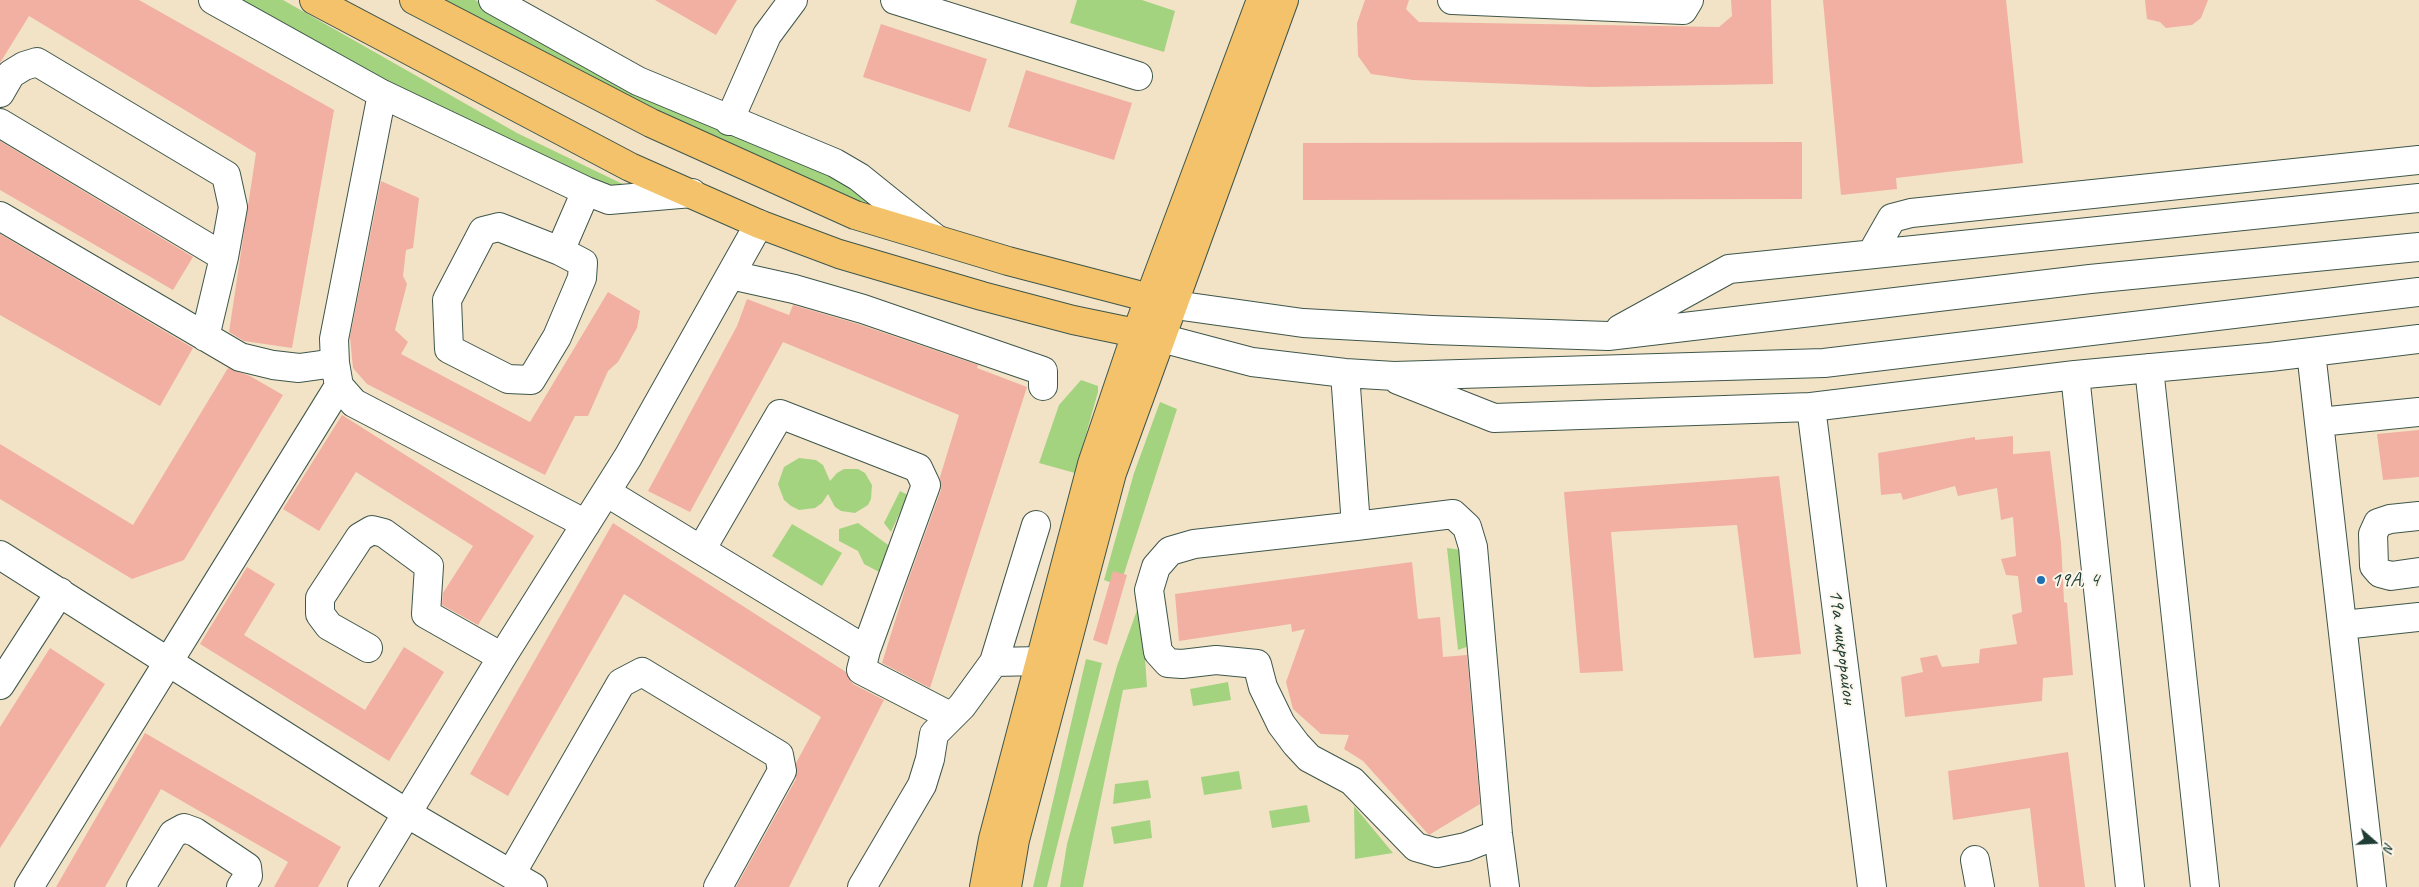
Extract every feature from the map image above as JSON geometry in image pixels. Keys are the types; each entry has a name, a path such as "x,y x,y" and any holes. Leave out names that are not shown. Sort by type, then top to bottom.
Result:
{"main road":[{"path":"314,0 630,167 759,224 838,254 982,296 1149,336"},
{"path":"414,0 651,123 855,215 1008,261 1163,301"},
{"path":"1163,301 1261,0"},
{"path":"984,887 993,839 1092,464 1149,336 1284,0"},
{"path":"1007,887 1015,840 1149,336"}],"street":[{"path":"212,0 382,94 586,191 609,200 692,193"},
{"path":"492,0 638,81 730,121 835,163 859,177 936,239"},
{"path":"730,121 767,35 791,0"},
{"path":"894,0 1138,76"},
{"path":"1452,0 1683,10 1690,0"},
{"path":"0,93 11,74 24,66 37,62 226,175 233,207 224,257 204,337"},
{"path":"382,94 334,339 337,374 354,403 586,524"},
{"path":"0,123 224,257"},
{"path":"1872,254 1892,218 1911,213 2419,160"},
{"path":"560,251 586,191"},
{"path":"1608,336 1729,269 2086,234 2419,198"},
{"path":"0,216 240,357 274,365 337,374"},
{"path":"362,887 502,657 633,448 759,224"},
{"path":"499,227 560,251 583,263 584,270 568,313 531,380 508,379 449,349 447,300 483,231 499,227"},
{"path":"1163,301 1303,323 1432,330 1608,336 2090,279 2419,247"},
{"path":"731,275 794,288 1043,371 1043,386"},
{"path":"1149,336 1252,362 1345,374 1388,376 1824,363 2419,292"},
{"path":"1388,376 1494,418 1811,407 2075,375 2311,352 2419,339"},
{"path":"2311,352 2372,887"},
{"path":"2149,368 2205,887"},
{"path":"38,884 337,374"},
{"path":"1345,374 1356,526"},
{"path":"2075,375 2130,887"},
{"name":"19а микрорайон","path":"1811,407 1872,887"},
{"path":"2319,422 2419,412"},
{"path":"701,550 780,414 918,468 926,485 866,650 861,670 950,716"},
{"path":"606,492 866,650"},
{"path":"1498,834 1466,847 1437,853 1416,847 1352,780 1309,758 1296,744 1281,724 1263,688 1257,664 1216,660 1182,664 1168,663 1158,652 1149,590 1156,567 1170,550 1194,544 1453,514 1467,527 1473,547 1498,834 1505,887"},
{"path":"2419,516 2390,519 2378,523 2373,534 2374,566 2380,573 2390,576 2419,572"},
{"path":"862,887 922,784 930,759 934,734 962,706 994,662 1036,525"},
{"path":"368,648 330,626 320,614 320,598 360,537 372,530 384,533 429,566 426,614 502,657"},
{"path":"0,555 408,814 522,881 621,683 642,672 779,755 782,771 718,887"},
{"path":"2336,572 2374,566"},
{"path":"0,684 60,592"},
{"path":"2343,625 2419,617"},
{"path":"994,662 1040,661"},
{"path":"141,887 174,834 184,828 195,832 247,867 248,876 241,887"},
{"path":"1975,860 1980,887"}],"green space":[{"path":"239,0 283,0 517,133 633,189 594,187 476,130"},
{"path":"428,0 475,0 654,96 839,177 878,208 793,177"},
{"path":"1077,0 1142,0 1175,11 1164,52 1070,23"},
{"path":"1081,380 1098,386 1098,392 1075,473 1039,463 1059,405"},
{"path":"1160,402 1177,409 1120,586 1104,580 1134,473"},
{"path":"799,458 816,460 823,465 830,481 837,473 844,469 858,469 865,473 872,485 871,499 868,505 855,513 841,511 835,507 828,494 822,503 815,508 799,510 791,506 784,500 778,484 784,467"},
{"path":"900,491 908,495 891,532 884,523"},
{"path":"858,523 891,547 881,573 864,564 858,551 839,541 839,529"},
{"path":"792,524 842,553 822,586 772,556"},
{"path":"1447,548 1462,550 1472,645 1458,650"},
{"path":"1141,599 1147,687 1123,690 1083,887 1060,887 1067,844 1117,666"},
{"path":"1086,659 1102,663 1047,887 1033,887"},
{"path":"1228,682 1231,700 1193,706 1190,689"},
{"path":"1239,771 1242,789 1204,795 1201,777"},
{"path":"1148,780 1151,798 1113,804 1115,784"},
{"path":"1307,805 1310,822 1272,828 1269,811"},
{"path":"1354,806 1393,853 1355,859"},
{"path":"1150,820 1152,838 1114,844 1111,827"}],"building":[{"path":"0,0 139,0 334,110 292,348 244,341 229,332 256,153 29,16 0,63"},
{"path":"655,0 737,0 716,35"},
{"path":"1365,0 1409,0 1406,9 1419,22 1719,27 1732,16 1731,0 1771,0 1773,84 1592,87 1413,80 1371,74 1358,56 1357,23"},
{"path":"1823,0 2006,0 2023,163 1896,178 1897,189 1841,195"},
{"path":"2145,0 2208,0 2201,18 2192,25 2166,28 2160,22 2147,19"},
{"path":"881,24 987,59 970,112 863,77"},
{"path":"1026,70 1132,103 1114,160 1008,127"},
{"path":"0,141 193,257 173,290 0,190"},
{"path":"1802,142 1802,199 1303,200 1303,143"},
{"path":"381,181 419,198 413,248 406,250 403,276 407,284 395,330 408,342 401,354 530,422 608,292 640,311 637,328 618,362 608,371 588,416 575,416 545,475 367,384 353,368 350,337"},
{"path":"0,234 193,348 160,406 0,315"},
{"path":"747,299 789,315 793,305 858,324 978,365 977,368 1027,387 930,688 882,663 906,586 941,490 940,477 959,415 783,342 690,512 648,491 737,326"},
{"path":"228,368 250,376 283,395 184,560 132,579 0,499 0,444 133,525"},
{"path":"342,415 534,536 478,625 442,605 443,593 473,546 356,472 319,531 283,509"},
{"path":"2419,430 2419,477 2383,480 2377,434"},
{"name":"19А, 4","path":"2013,436 2013,454 2050,451 2061,543 2064,602 2067,603 2073,675 2043,678 2042,701 1905,717 1901,677 1923,672 1920,658 1937,655 1942,667 1979,663 1980,649 2017,644 2012,615 2022,612 2018,576 2006,575 2001,559 2016,556 2013,517 2001,520 1997,488 1958,496 1955,486 1903,500 1901,493 1881,495 1878,453 1975,437 1975,440"},
{"path":"1779,476 1801,654 1754,658 1737,525 1611,532 1623,671 1580,673 1564,492"},
{"path":"613,523 846,672 853,684 884,700 789,887 736,887 796,779 796,763 821,717 624,594 508,796 470,774"},
{"path":"1412,562 1418,619 1440,617 1443,657 1467,655 1480,804 1429,835 1363,761 1344,749 1349,735 1321,734 1293,709 1286,682 1305,629 1292,632 1291,624 1179,641 1175,594"},
{"path":"247,567 275,584 244,635 365,710 404,647 444,672 389,761 200,644"},
{"path":"1113,571 1127,575 1107,645 1093,640"},
{"path":"50,648 105,684 0,848 0,727"},
{"path":"145,733 341,847 318,887 274,887 288,862 161,789 105,887 56,887"},
{"path":"2068,752 2085,887 2039,887 2030,808 1953,820 1948,771"}],"place":[{"name":"19А, 4","path":"2041,580"}]}
